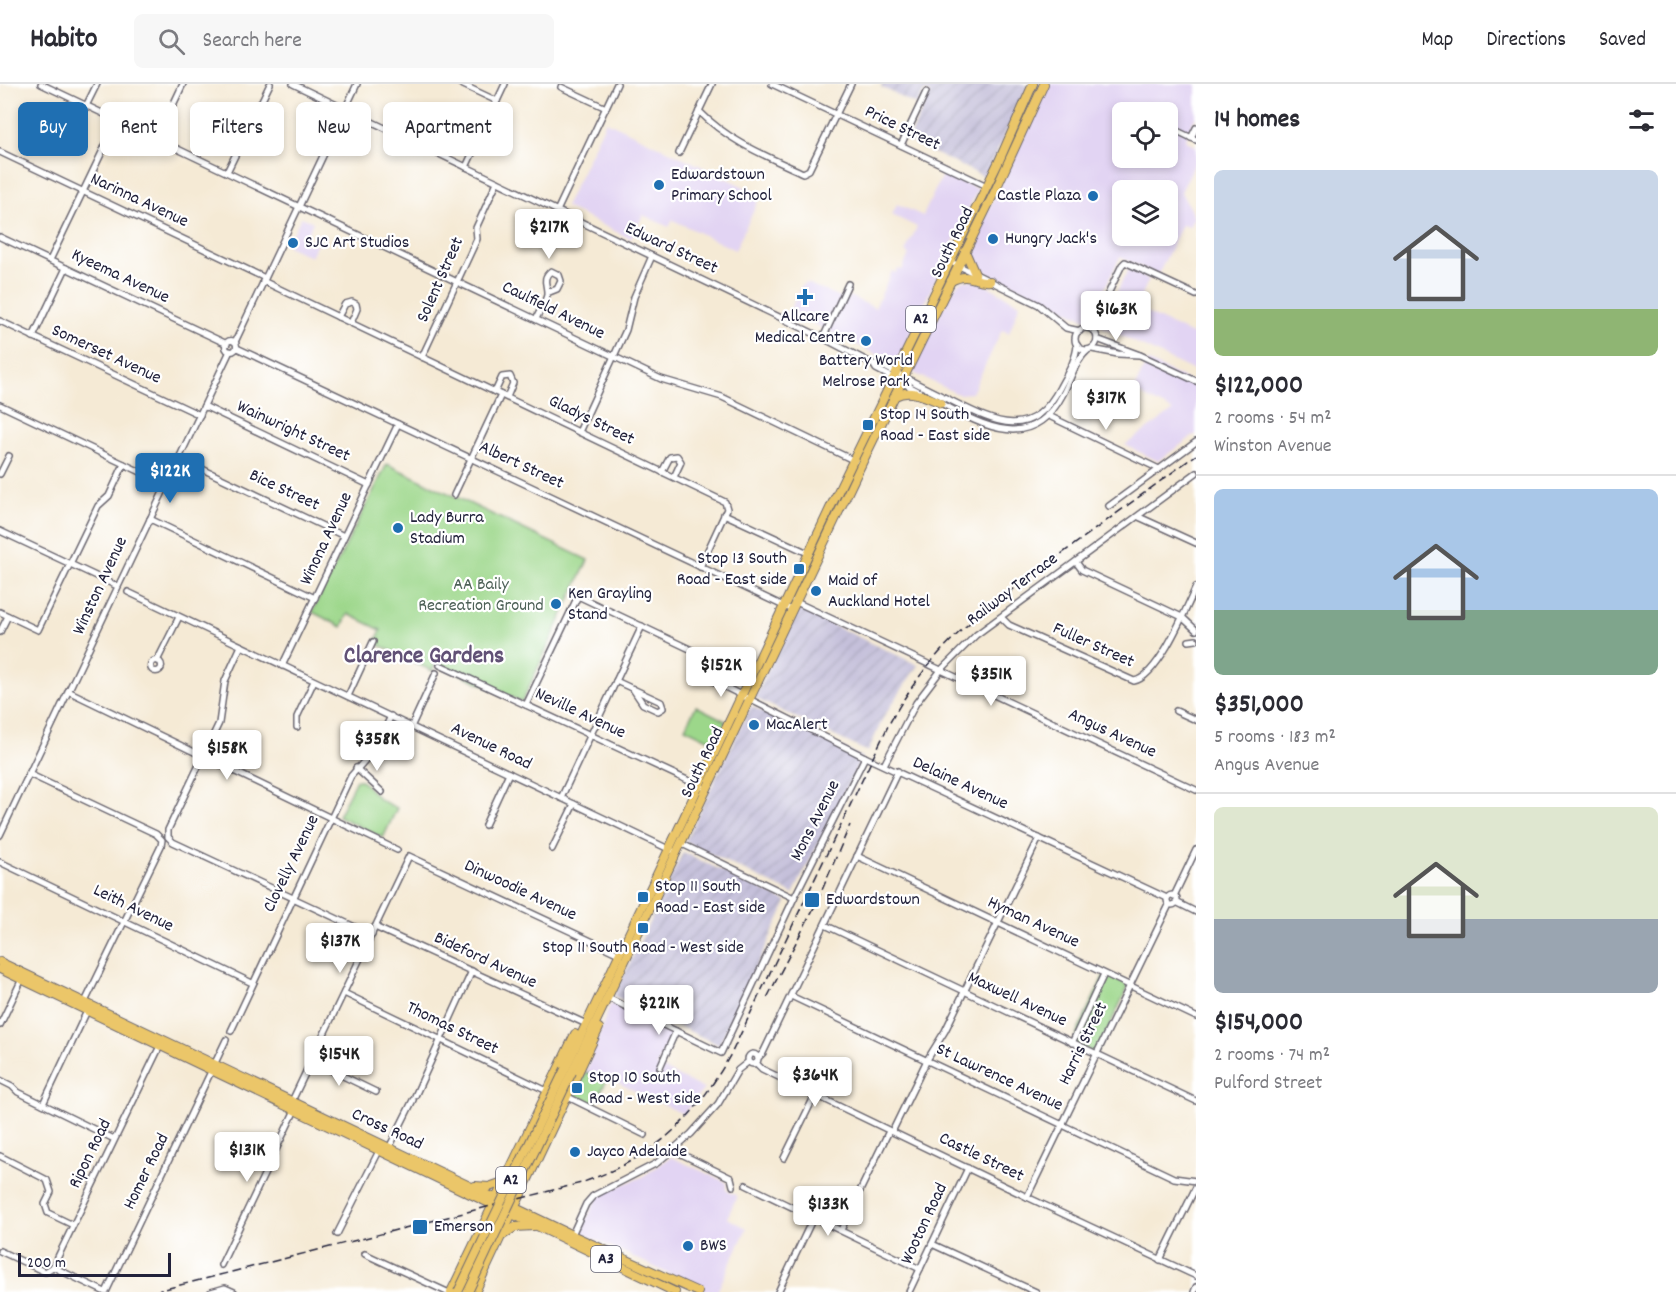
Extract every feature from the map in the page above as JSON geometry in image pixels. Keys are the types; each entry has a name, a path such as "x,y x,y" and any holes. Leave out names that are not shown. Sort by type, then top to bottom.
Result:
{"highway":[{"name":"South Road","path":"458,1292 568,1070 608,998 750,701 817,558 894,375 987,186 1033,84"},
{"name":"South Road","path":"468,1292 608,977 783,606 808,554 903,380 1043,86"},
{"path":"965,251 975,274"},
{"path":"951,281 965,276 984,282 990,281"},
{"path":"895,396 904,392 941,403"},
{"name":"Cross Road","path":"0,962 24,977 81,1004 96,1007 161,1043"},
{"name":"Cross Road","path":"0,969 24,977"},
{"path":"449,1292 547,1091 608,977"},
{"path":"475,1292 568,1097 599,1027 608,998"},
{"path":"81,1004 87,1011 96,1007"},
{"name":"Cross Road","path":"87,1011 292,1101 468,1185 513,1211 676,1292"},
{"name":"Cross Road","path":"213,1067 379,1151 494,1201"},
{"path":"292,1101 295,1110"},
{"path":"379,1151 389,1148"},
{"path":"468,1185 489,1187 505,1179 526,1184"},
{"name":"Cross Road","path":"513,1211 538,1226 698,1292"},
{"path":"500,1238 514,1227 538,1226"},
{"path":"481,1229 500,1238"}],"street":[{"name":"Caulfield Avenue","path":"41,84 79,102"},
{"path":"88,104 97,84"},
{"path":"174,102 183,84"},
{"path":"227,172 270,84"},
{"name":"Edward Street","path":"293,84 330,102"},
{"path":"348,102 357,84"},
{"path":"461,84 497,101"},
{"path":"466,167 505,84"},
{"path":"557,211 617,84"},
{"path":"680,153 712,84"},
{"name":"Price Street","path":"772,84 987,186"},
{"path":"699,111 722,132 742,144 803,173 809,170 851,84"},
{"path":"1033,84 1043,86"},
{"path":"561,87 606,108"},
{"path":"901,145 926,92"},
{"name":"Edward Street","path":"371,121 873,364 879,364 903,380"},
{"path":"1178,131 1194,139 1196,128"},
{"name":"Caulfield Avenue","path":"178,149 661,379 722,397 858,461"},
{"name":"Narinna Avenue","path":"0,152 264,279"},
{"path":"50,260 100,156"},
{"path":"236,345 230,341 226,344 230,351 236,345 264,279 323,156"},
{"name":"Solent Street","path":"422,357 477,239 476,228 497,182"},
{"name":"Kyeema Avenue","path":"0,237 226,344"},
{"path":"579,432 615,357 626,330 634,297 652,256"},
{"path":"949,261 1039,305 1066,328 1080,331"},
{"path":"1091,329 1125,262 1196,295"},
{"path":"33,337 66,268"},
{"name":"Gladys Street","path":"264,279 338,317 725,502 725,511 817,558"},
{"path":"823,338 848,284"},
{"path":"536,319 547,293"},
{"path":"338,317 345,304 352,302 356,304 357,309 351,323"},
{"name":"Somerset Avenue","path":"0,321 200,415"},
{"path":"903,380 1000,423 1021,423 1045,414 1075,356 1076,337 1084,328 1091,329"},
{"path":"1091,329 1097,339 1140,355 1196,381"},
{"path":"903,380 941,403 983,424 1012,431 1027,428 1045,414 1063,395 1079,360 1096,344 1097,339"},
{"name":"Albert Street","path":"236,345 470,459 792,610"},
{"path":"1077,345 1089,350 1140,355"},
{"name":"Winston Avenue","path":"0,835 230,351"},
{"path":"454,495 501,395"},
{"path":"0,405 166,484"},
{"name":"Wainwright Street","path":"204,406 369,484"},
{"path":"1045,414 1159,469"},
{"name":"Winona Avenue","path":"282,666 398,424"},
{"path":"1109,506 1196,442"},
{"path":"0,474 9,456"},
{"path":"663,472 670,457 677,456 681,462 674,477"},
{"name":"Bice Street","path":"179,458 344,536"},
{"path":"0,612 38,630 98,506 109,496 124,464"},
{"name":"Railway Terrace","path":"884,765 916,703 940,670 976,635 1196,473"},
{"path":"700,567 725,511"},
{"path":"1139,517 1196,543"},
{"path":"150,519 315,598"},
{"path":"0,531 117,586"},
{"path":"1076,562 1082,570 1182,617 1196,630"},
{"path":"1182,617 1196,587"},
{"name":"Avenue Road","path":"129,592 677,853"},
{"name":"Delaine Avenue","path":"526,705 578,596 694,651 707,678 750,701 1038,838 1173,899 1196,912"},
{"name":"Angus Avenue","path":"788,598 1196,790"},
{"path":"0,632 8,616"},
{"path":"157,661 179,617"},
{"name":"Fuller Street","path":"1001,617 1009,625 1134,681 1139,680 1161,656 1182,617"},
{"path":"561,798 642,626"},
{"path":"348,696 373,642"},
{"path":"81,1004 165,838 219,723 225,681 242,646"},
{"name":"Neville Avenue","path":"440,665 707,790"},
{"path":"412,725 436,673"},
{"path":"297,727 297,717 314,681"},
{"path":"616,681 661,702 663,708 658,711 643,704 633,689"},
{"path":"68,691 397,850"},
{"path":"1176,711 1196,720"},
{"name":"Clovelly Avenue","path":"231,1031 292,898 356,768 375,749 392,716"},
{"name":"Mons Avenue","path":"676,1031 721,1053 794,898 865,757"},
{"path":"356,768 381,792"},
{"path":"748,1062 752,1065 764,1053 898,771"},
{"path":"485,825 509,773"},
{"path":"29,774 372,935"},
{"path":"552,849 574,804"},
{"path":"841,1230 927,1060 945,1031 1038,838"},
{"path":"673,840 794,898"},
{"path":"1173,899 1196,850"},
{"name":"Dinwoodie Avenue","path":"375,927 409,856 619,954"},
{"name":"Hyman Avenue","path":"857,856 1196,1017"},
{"name":"Leith Avenue","path":"0,862 252,983"},
{"name":"Harris Street","path":"1027,1197 1170,905 1167,902 1173,899"},
{"name":"Maxwell Avenue","path":"825,925 1196,1101"},
{"path":"292,1101 375,927"},
{"name":"Bideford Avenue","path":"375,927 582,1022"},
{"path":"389,1148 472,971"},
{"path":"1072,1042 1104,974"},
{"path":"0,1025 24,977"},
{"name":"Thomas Street","path":"344,993 547,1091"},
{"name":"St Lawrence Avenue","path":"791,996 1174,1178 1196,1181"},
{"path":"608,998 676,1031 660,1067"},
{"path":"44,1104 87,1011"},
{"path":"213,1067 226,1040"},
{"name":"Ripon Road","path":"53,1267 161,1043"},
{"path":"571,1238 586,1204 593,1196 657,1163 673,1150 692,1134 718,1104 738,1070 748,1062 750,1055 755,1055 757,1060"},
{"name":"Castle Street","path":"757,1060 762,1069 1196,1276"},
{"path":"312,1061 376,1092"},
{"name":"Homer Road","path":"53,1267 106,1292 213,1067"},
{"path":"0,1080 18,1092 114,1139"},
{"path":"784,1158 815,1095"},
{"path":"568,1097 645,1135"},
{"path":"221,1265 295,1110"},
{"path":"673,1150 731,1178 733,1186"},
{"path":"337,1234 379,1151"},
{"path":"0,1156 47,1180 51,1192 45,1204 48,1213 73,1225"},
{"name":"Wooton Road","path":"909,1292 968,1168"},
{"path":"746,1185 920,1269"},
{"path":"1160,1260 1196,1187"},
{"path":"778,1292 813,1218"},
{"path":"932,1244 1036,1292"},
{"path":"0,1251 45,1272 53,1267"},
{"path":"365,1254 449,1292"},
{"path":"676,1292 681,1284"},
{"path":"1194,1292 1196,1287"},
{"path":"212,1291 225,1288 234,1292"}],"shaded area":[{"path":"882,84 1023,84 1028,86 985,177 908,141 930,93 924,91 917,105 881,87"},
{"path":"1048,84 1196,84 1196,116 1185,140 1196,146 1196,161 1181,192 1194,217 1189,227 1182,225 1178,233 1178,180 1112,180 1112,246 1172,246 1158,275 1120,257 1089,321 976,267 971,247"},
{"name":"Edwardstown Primary School","path":"606,121 761,195 735,250 673,220 669,227 643,215 631,239 565,207"},
{"path":"943,173 978,189 896,364 789,312 802,285 807,283 846,300 849,296 875,308 892,271 896,273 898,269 902,270 909,254 905,252 917,227 892,215 897,204 923,216"},
{"path":"301,217 313,222 306,237 317,243 311,257 287,246"},
{"path":"1128,269 1149,279 1136,308 1196,336 1196,372 1101,326"},
{"path":"977,280 1020,304 1009,333 1002,330 972,393 958,394 914,373 913,370 950,292 961,281"},
{"path":"1147,361 1196,384 1196,434 1158,461 1125,445 1173,411 1133,391"},
{"path":"797,608 918,665 883,718 868,752 755,698"},
{"path":"751,706 862,757 793,894 685,842"},
{"path":"683,852 787,902 719,1045 614,996"},
{"path":"610,1004 615,1004 673,1031 657,1066 704,1089 683,1114 608,1078 606,1081 586,1072"},
{"path":"671,1157 726,1182 726,1190 737,1196 727,1218 747,1228 717,1292 708,1292 580,1232 598,1197 606,1191 642,1177"}],"green space":[{"name":"AA Baily Recreation Ground","path":"387,464 588,560 522,702 436,663 432,671 375,643 381,630 348,614 342,627 312,612"},
{"path":"696,706 726,721 716,743 685,728"},
{"path":"356,780 361,780 380,800 397,808 383,838 338,816"},
{"path":"1105,973 1129,985 1096,1054 1073,1042"},
{"path":"586,1072 606,1081 594,1106 575,1095"}],"railway":[{"path":"153,1292 581,1183 631,1161 670,1134 702,1098 732,1052 889,724 919,677 953,638 981,613 1196,455"},
{"path":"767,998 816,904 850,825"}],"place":[{"name":"Edwardstown Primary School","path":"659,185"},
{"name":"Castle Plaza","path":"1093,196"},
{"name":"Hungry Jack's","path":"993,239"},
{"name":"SJC Art Studios","path":"293,243"},
{"name":"Allcare Medical Centre","path":"805,297"},
{"name":"Battery World Melrose Park","path":"866,341"},
{"name":"Stop 14 South Road - East side","path":"868,425"},
{"name":"Lady Burra Stadium","path":"398,528"},
{"name":"Stop 13 South Road - East side","path":"799,569"},
{"name":"Maid of Auckland Hotel","path":"816,591"},
{"name":"Ken Grayling Stand","path":"556,604"},
{"name":"MacAlert","path":"754,725"},
{"name":"Stop 11 South Road - East side","path":"643,897"},
{"name":"Edwardstown","path":"812,900"},
{"name":"Stop 11 South Road - West side","path":"643,928"},
{"name":"Stop 10 South Road - West side","path":"577,1088"},
{"name":"Jayco Adelaide","path":"575,1152"},
{"name":"Emerson","path":"420,1227"},
{"name":"BWS","path":"688,1246"}],"district":[{"name":"Clarence Gardens","path":"424,657"}]}
